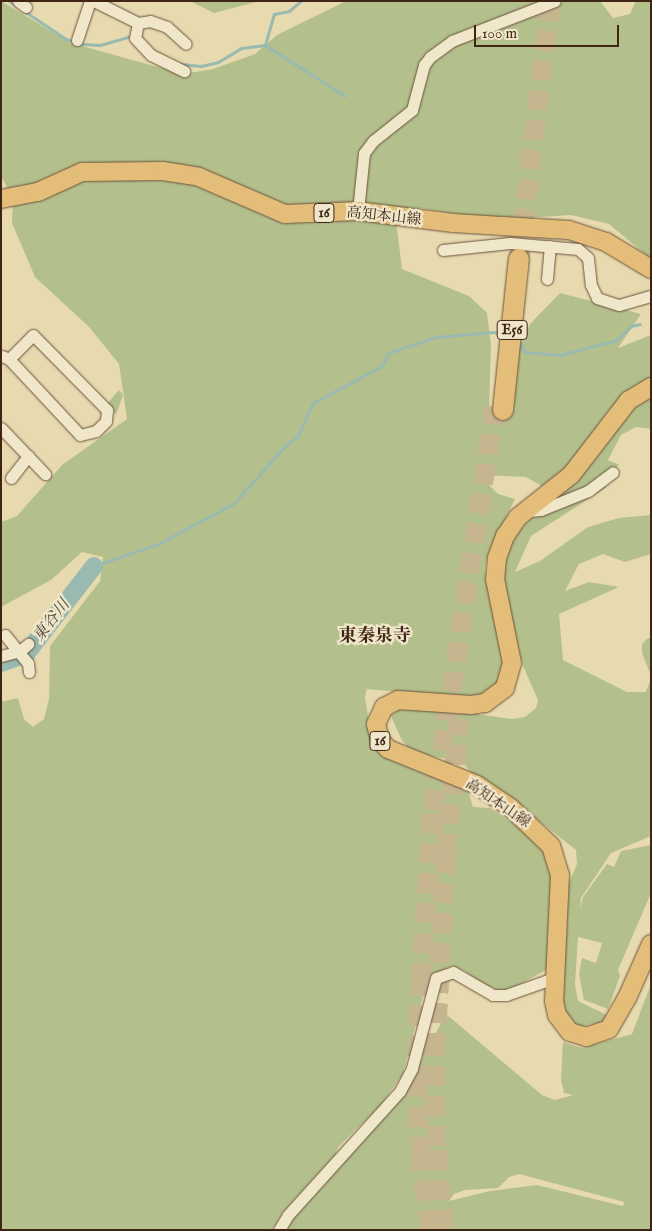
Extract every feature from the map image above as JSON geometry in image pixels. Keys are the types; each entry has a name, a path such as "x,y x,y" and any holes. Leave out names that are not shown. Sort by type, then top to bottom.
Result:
{"highway":[{"name":"E56","path":"500,400 515,263"}],"main road":[{"name":"高知本山線","path":"1,199 38,192 82,172 163,171 198,176 285,214 358,211 453,223 569,230 606,242 651,269"},
{"name":"高知本山線","path":"651,386 629,400 562,485 526,510 505,536 496,566 495,579 512,663 505,688 485,703 471,705 398,700 384,707 376,724 380,740 388,749 477,785 529,823 551,846 560,875 554,1001 561,1022 574,1035 586,1037 600,1034 617,1018 651,944"}],"street":[{"path":"77,40 90,1"},
{"path":"94,1 136,31 154,58 184,71"},
{"path":"358,211 364,153 373,141 412,110 424,65 430,57 452,41 555,1"},
{"path":"136,31 150,21 167,27 186,44"},
{"path":"443,250 510,243 578,249 588,258 591,285 597,298 619,305 651,296"},
{"path":"547,279 550,246"},
{"path":"33,335 107,410 106,421 96,431 80,435 3,357 33,335"},
{"path":"3,433 45,474"},
{"path":"11,478 28,456"},
{"path":"526,510 541,510 582,494 613,472"},
{"path":"4,635 24,651 29,672"},
{"path":"1,656 24,651"},
{"path":"279,1230 288,1215 405,1082 436,978 453,972 493,995 506,995 554,978"}],"green space":[{"path":"1,1 71,43 183,74 213,69 255,54 277,35 346,1 600,1 613,18 630,14 636,1 651,1 651,259 609,224 571,215 493,220 422,208 395,212 402,269 469,296 487,313 491,345 489,412 512,415 519,349 530,324 560,293 641,314 618,348 651,335 651,379 560,479 547,489 526,477 479,475 498,494 515,499 487,557 485,569 505,658 503,679 483,695 464,698 367,689 365,697 372,742 379,753 467,788 473,807 490,808 507,819 515,819 543,847 554,878 548,969 513,988 502,991 480,983 464,970 452,966 428,976 403,1074 381,1105 338,1147 336,1154 283,1212 272,1230 1,1230 1,702 18,698 24,719 33,727 44,719 49,699 50,646 100,581 103,557 82,552 51,580 1,607 1,522 17,516 62,465 127,419 119,364 89,327 35,277 12,223 13,198 1,176"},
{"path":"190,1 260,1 214,13"},
{"path":"119,390 123,395 116,415 107,404"},
{"path":"651,394 651,429 636,427 621,435 608,460 619,465 590,487 545,506 569,487 633,405"},
{"path":"602,485 607,487 531,536 515,572 540,561 588,527 619,518 651,515 651,554 625,562 603,554 579,564 565,591 589,582 619,587 559,614 563,660 627,692 646,692 651,677 651,836 611,853 581,898 580,910 583,897 607,864 614,867 621,851 651,845 651,893 618,970 620,976 608,1009 584,1000 579,974 582,958 596,963 602,943 578,937 575,984 578,1001 607,1015 602,1022 579,1027 565,1014 563,1004 568,885 577,864 576,850 513,800 476,778 462,762 412,752 401,739 391,716 398,710 441,709 511,719 525,717 536,708 538,700 523,666 511,620 504,575 507,552 514,537 530,519"},
{"path":"648,638 651,638 651,676 642,653 642,644"},
{"path":"651,984 651,1230 288,1230 292,1216 400,1099 446,1014 542,1095 555,1100 573,1095 564,1093 561,1080 563,1042 582,1048 632,1034","holes":["519,1174 624,1202 623,1206 537,1185 490,1191 449,1201 454,1194 465,1190 498,1188 509,1177"]}],"waterway":[{"path":"9,1 17,6"},
{"path":"181,64 201,66 218,62 241,48 265,45 274,14 289,11 301,1"},
{"path":"24,11 66,39 82,44 100,45 132,36"},
{"path":"265,45 345,96"},
{"path":"518,339 525,352 560,355 617,340 631,326 640,324"},
{"path":"94,566 158,544 233,504 286,445 297,437 313,403 382,366 388,353 436,337 494,332 505,335"},
{"name":"東谷川","path":"1,663 26,654 94,566"}],"tunnel":[{"path":"519,259 550,1"},
{"path":"431,1230 420,1157 417,1086 420,983 433,810 495,407"},
{"path":"444,1230 436,1146 435,1053 446,854 459,719"}],"district":[{"name":"東秦泉寺","path":"375,637"}]}
